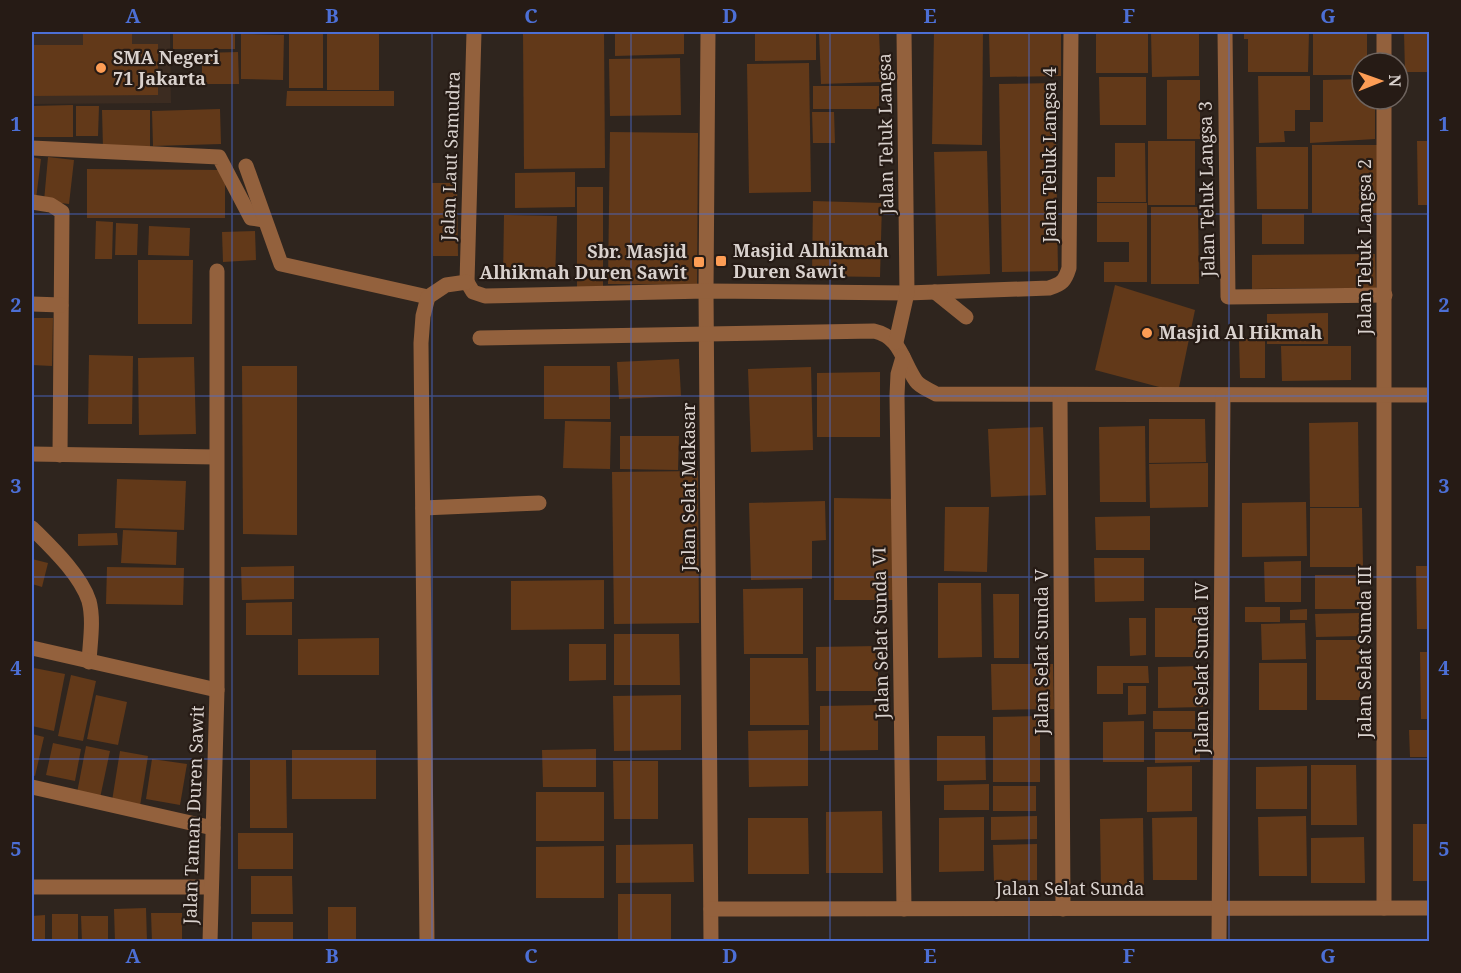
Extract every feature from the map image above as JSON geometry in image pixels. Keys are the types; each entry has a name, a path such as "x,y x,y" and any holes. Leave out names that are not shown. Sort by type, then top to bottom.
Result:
{"street":[{"name":"Jalan Laut Samudra","path":"467,282 474,32"},
{"name":"Jalan Selat Makasar","path":"708,32 706,291 711,942"},
{"name":"Jalan Teluk Langsa","path":"896,342 907,293 904,32"},
{"name":"Jalan Teluk Langsa 4","path":"935,292 1049,288 1060,285 1066,279 1069,268 1071,32"},
{"name":"Jalan Teluk Langsa 3","path":"1225,32 1228,297 1385,295"},
{"path":"1384,32 1384,51"},
{"name":"Jalan Teluk Langsa 2","path":"1384,111 1385,395"},
{"path":"32,148 219,157 251,218 264,220"},
{"path":"246,166 278,260 286,266 428,297"},
{"path":"32,202 51,204 62,212 60,455"},
{"name":"Jalan Taman Duren Sawit","path":"210,942 217,690 217,271"},
{"path":"427,942 421,343 423,316 428,297 446,285 467,282 473,292 485,296 706,291 935,292 966,317"},
{"path":"32,304 61,305"},
{"path":"480,338 707,332 874,331 887,334 896,342 917,383 936,394 1430,395"},
{"name":"Jalan Selat Sunda VI","path":"903,357 898,374 897,395 904,909"},
{"name":"Jalan Selat Sunda III","path":"1384,908 1385,395"},
{"name":"Jalan Selat Sunda V","path":"1060,396 1063,909"},
{"name":"Jalan Selat Sunda IV","path":"1219,942 1223,396"},
{"path":"32,454 216,457"},
{"path":"423,508 539,503"},
{"path":"32,528 50,546 83,588 89,602 91,617 89,662"},
{"name":"Jalan Taman Duren Sawit","path":"32,648 217,690"},
{"path":"32,787 213,828"},
{"path":"32,887 211,887"},
{"name":"Jalan Selat Sunda","path":"711,909 1430,908"}],"shaded area":[{"name":"SMA Negeri 71 Jakarta","path":"32,32 170,32 171,103 32,104"}],"building":[{"name":"SMA Negeri 71 Jakarta","path":"83,32 132,32 132,44 158,44 158,95 32,96 32,45 83,45"},
{"path":"173,32 235,32 235,49 173,49"},
{"path":"323,32 323,88 289,88 289,33"},
{"path":"327,32 379,32 379,90 327,90"},
{"path":"523,32 604,32 605,168 524,169"},
{"path":"615,32 684,32 684,54 615,56"},
{"path":"755,32 816,32 816,60 755,61"},
{"path":"819,32 879,32 881,82 821,84"},
{"path":"934,32 983,32 982,145 932,144"},
{"path":"989,32 1061,32 1061,76 990,77"},
{"path":"1096,32 1148,32 1148,73 1096,73"},
{"path":"1151,32 1199,32 1199,76 1152,77"},
{"path":"1244,32 1309,32 1308,72 1248,72 1248,39 1244,39"},
{"path":"1313,32 1367,32 1367,51 1350,51 1350,75 1313,75"},
{"path":"1404,32 1430,32 1430,72 1410,72 1410,51 1404,51"},
{"path":"241,34 284,35 283,80 241,79"},
{"path":"238,52 239,84 202,84 202,53"},
{"path":"680,58 681,115 610,116 609,59"},
{"path":"809,63 811,192 749,193 747,64"},
{"path":"1258,76 1310,76 1310,110 1295,110 1295,131 1284,131 1285,142 1259,143"},
{"path":"1099,77 1146,77 1146,125 1100,125"},
{"path":"1350,79 1350,111 1375,111 1375,139 1310,143 1310,122 1323,122 1323,80"},
{"path":"1167,80 1200,80 1200,139 1167,139"},
{"path":"1055,83 1058,271 1002,272 999,84"},
{"path":"813,86 879,86 879,109 813,109"},
{"path":"287,91 394,91 394,106 286,106"},
{"path":"73,105 73,137 32,137 32,106"},
{"path":"76,106 99,106 98,136 76,136"},
{"path":"220,109 221,144 153,146 152,111"},
{"path":"102,110 150,110 150,148 103,148"},
{"path":"812,112 834,112 835,143 813,143"},
{"path":"610,132 698,133 697,285 608,284"},
{"path":"1148,141 1195,141 1195,205 1148,205"},
{"path":"1417,141 1430,141 1430,205 1418,205"},
{"path":"1115,143 1145,143 1146,202 1097,202 1097,177 1115,177"},
{"path":"1312,145 1378,145 1378,213 1312,213"},
{"path":"1256,147 1308,147 1308,209 1257,209"},
{"path":"987,151 990,274 937,276 934,152"},
{"path":"32,157 41,159 36,199 32,198"},
{"path":"48,157 74,160 69,204 44,201"},
{"path":"87,169 225,170 225,218 87,218"},
{"path":"575,172 575,207 515,208 515,173"},
{"path":"432,183 457,183 458,256 433,256"},
{"path":"577,187 603,187 603,287 577,287"},
{"path":"813,201 882,203 880,277 812,276"},
{"path":"1097,203 1147,203 1147,282 1104,282 1104,262 1129,262 1129,242 1097,242"},
{"path":"1151,207 1198,207 1199,284 1151,284"},
{"path":"1262,214 1304,214 1304,244 1262,244"},
{"path":"504,215 557,216 555,281 503,280"},
{"path":"96,221 113,222 112,259 95,259"},
{"path":"116,223 138,224 137,255 115,255"},
{"path":"149,226 190,228 189,256 148,255"},
{"path":"255,231 256,260 223,262 222,232"},
{"path":"1375,254 1376,288 1252,289 1252,255"},
{"path":"138,260 193,260 192,324 138,324"},
{"name":"Masjid Al Hikmah","path":"1115,285 1195,310 1178,392 1095,370"},
{"path":"1328,313 1328,344 1267,344 1267,314"},
{"path":"32,318 53,318 52,366 32,365"},
{"path":"1239,339 1265,339 1265,378 1240,378"},
{"path":"1281,346 1351,346 1351,380 1282,381"},
{"path":"89,355 133,356 132,424 88,424"},
{"path":"194,357 196,434 139,435 138,358"},
{"path":"679,359 681,396 619,399 617,362"},
{"path":"242,366 297,366 297,535 243,534"},
{"path":"544,366 610,366 610,419 544,419"},
{"path":"811,367 813,450 751,452 748,369"},
{"path":"880,372 880,437 817,437 817,373"},
{"path":"1149,419 1205,419 1206,462 1149,463"},
{"path":"565,421 611,422 610,469 563,468"},
{"path":"1358,422 1359,507 1310,507 1309,423"},
{"path":"1145,426 1146,502 1100,502 1099,427"},
{"path":"1043,427 1046,495 991,497 988,429"},
{"path":"620,436 679,436 678,470 620,469"},
{"path":"1208,463 1208,507 1150,508 1149,464"},
{"path":"698,471 699,623 614,624 612,472"},
{"path":"117,479 186,481 184,530 115,528"},
{"path":"834,498 899,499 898,600 834,600"},
{"path":"825,501 826,540 812,541 812,579 751,580 749,503"},
{"path":"1306,502 1307,556 1242,557 1242,503"},
{"path":"945,507 989,507 987,572 944,571"},
{"path":"1310,508 1362,508 1363,567 1310,567"},
{"path":"1150,516 1150,550 1096,550 1095,517"},
{"path":"123,530 177,532 176,565 121,563"},
{"path":"117,533 118,545 78,546 78,534"},
{"path":"1094,558 1144,558 1144,601 1095,602"},
{"path":"32,559 48,563 42,587 32,584"},
{"path":"1301,561 1301,602 1265,602 1264,562"},
{"path":"294,566 294,599 242,600 241,567"},
{"path":"1416,566 1430,566 1430,629 1417,629"},
{"path":"107,567 184,568 183,605 106,604"},
{"path":"1315,575 1360,575 1360,609 1315,609"},
{"path":"604,580 604,629 511,630 511,581"},
{"path":"938,583 981,583 982,657 938,658"},
{"path":"803,588 803,654 744,654 743,589"},
{"path":"993,594 1019,594 1019,658 994,658"},
{"path":"292,602 292,635 246,635 246,603"},
{"path":"1245,607 1280,607 1280,622 1245,622"},
{"path":"1155,608 1199,608 1199,657 1155,657"},
{"path":"1307,609 1307,620 1290,620 1290,610"},
{"path":"1359,613 1359,636 1316,637 1315,614"},
{"path":"1129,618 1146,618 1146,655 1130,656"},
{"path":"1305,623 1306,659 1262,660 1261,624"},
{"path":"614,634 679,634 680,685 614,685"},
{"path":"379,638 379,675 298,675 298,639"},
{"path":"1316,640 1360,640 1360,700 1316,700"},
{"path":"569,644 606,644 606,680 569,681"},
{"path":"878,646 878,691 816,691 816,647"},
{"path":"1420,652 1430,652 1430,719 1421,719"},
{"path":"750,658 808,658 809,725 750,725"},
{"path":"1259,663 1307,663 1307,710 1259,710"},
{"path":"991,664 1053,664 1054,709 992,710"},
{"path":"1097,666 1148,666 1149,683 1123,683 1123,694 1097,694"},
{"path":"1203,666 1203,707 1158,708 1158,667"},
{"path":"34,668 65,674 54,731 32,726"},
{"path":"71,675 96,681 83,741 58,736"},
{"path":"1128,686 1146,686 1146,714 1128,715"},
{"path":"96,695 127,702 118,745 87,739"},
{"path":"681,695 681,750 614,751 613,696"},
{"path":"878,705 878,750 820,751 820,706"},
{"path":"1153,711 1195,711 1195,729 1153,729"},
{"path":"1040,716 1040,782 993,782 993,717"},
{"path":"1144,721 1144,762 1103,762 1103,722"},
{"path":"808,730 808,786 749,787 748,731"},
{"path":"1409,730 1430,730 1430,757 1410,757"},
{"path":"1155,732 1200,732 1200,762 1155,763"},
{"path":"32,734 44,737 35,776 32,775"},
{"path":"937,736 985,736 986,780 937,781"},
{"path":"53,743 81,749 75,781 46,775"},
{"path":"86,746 110,751 100,798 77,793"},
{"path":"596,749 596,787 543,787 542,750"},
{"path":"292,750 376,750 376,799 292,799"},
{"path":"120,751 148,756 140,806 112,801"},
{"path":"152,759 187,764 180,805 146,799"},
{"path":"250,760 286,760 287,828 250,828"},
{"path":"613,761 658,761 658,819 614,819"},
{"path":"1311,765 1356,765 1357,825 1311,825"},
{"path":"1192,766 1192,811 1147,812 1147,767"},
{"path":"1307,766 1307,809 1256,809 1256,767"},
{"path":"989,784 989,810 944,810 944,785"},
{"path":"993,786 1036,786 1036,811 993,811"},
{"path":"536,792 604,792 604,841 536,841"},
{"path":"882,811 883,873 826,873 826,812"},
{"path":"1037,816 1037,839 991,840 991,817"},
{"path":"1306,816 1307,876 1259,876 1258,817"},
{"path":"984,817 984,871 939,872 939,818"},
{"path":"1197,817 1197,880 1153,880 1152,818"},
{"path":"748,818 808,818 809,874 748,874"},
{"path":"1143,818 1144,889 1101,890 1100,819"},
{"path":"1413,824 1430,824 1430,881 1413,881"},
{"path":"238,833 293,833 293,869 238,869"},
{"path":"1364,837 1365,883 1311,883 1311,838"},
{"path":"693,844 694,882 616,883 616,845"},
{"path":"1037,844 1037,880 994,881 993,845"},
{"path":"604,846 604,898 536,898 536,847"},
{"path":"251,876 292,876 293,914 251,914"},
{"path":"618,894 671,894 671,942 618,942"},
{"path":"328,907 356,907 356,942 328,942"},
{"path":"146,908 147,942 115,942 114,909"},
{"path":"151,913 182,913 182,942 152,942"},
{"path":"52,914 78,914 78,942 52,942"},
{"path":"45,915 45,942 32,942 32,916"},
{"path":"81,916 108,916 108,942 82,942"},
{"path":"252,922 293,922 293,942 252,942"}],"place":[{"name":"SMA Negeri 71 Jakarta","path":"101,68"},
{"name":"Masjid Alhikmah Duren Sawit","path":"721,261"},
{"name":"Sbr. Masjid Alhikmah Duren Sawit","path":"699,262"},
{"name":"Masjid Al Hikmah","path":"1147,333"}]}
